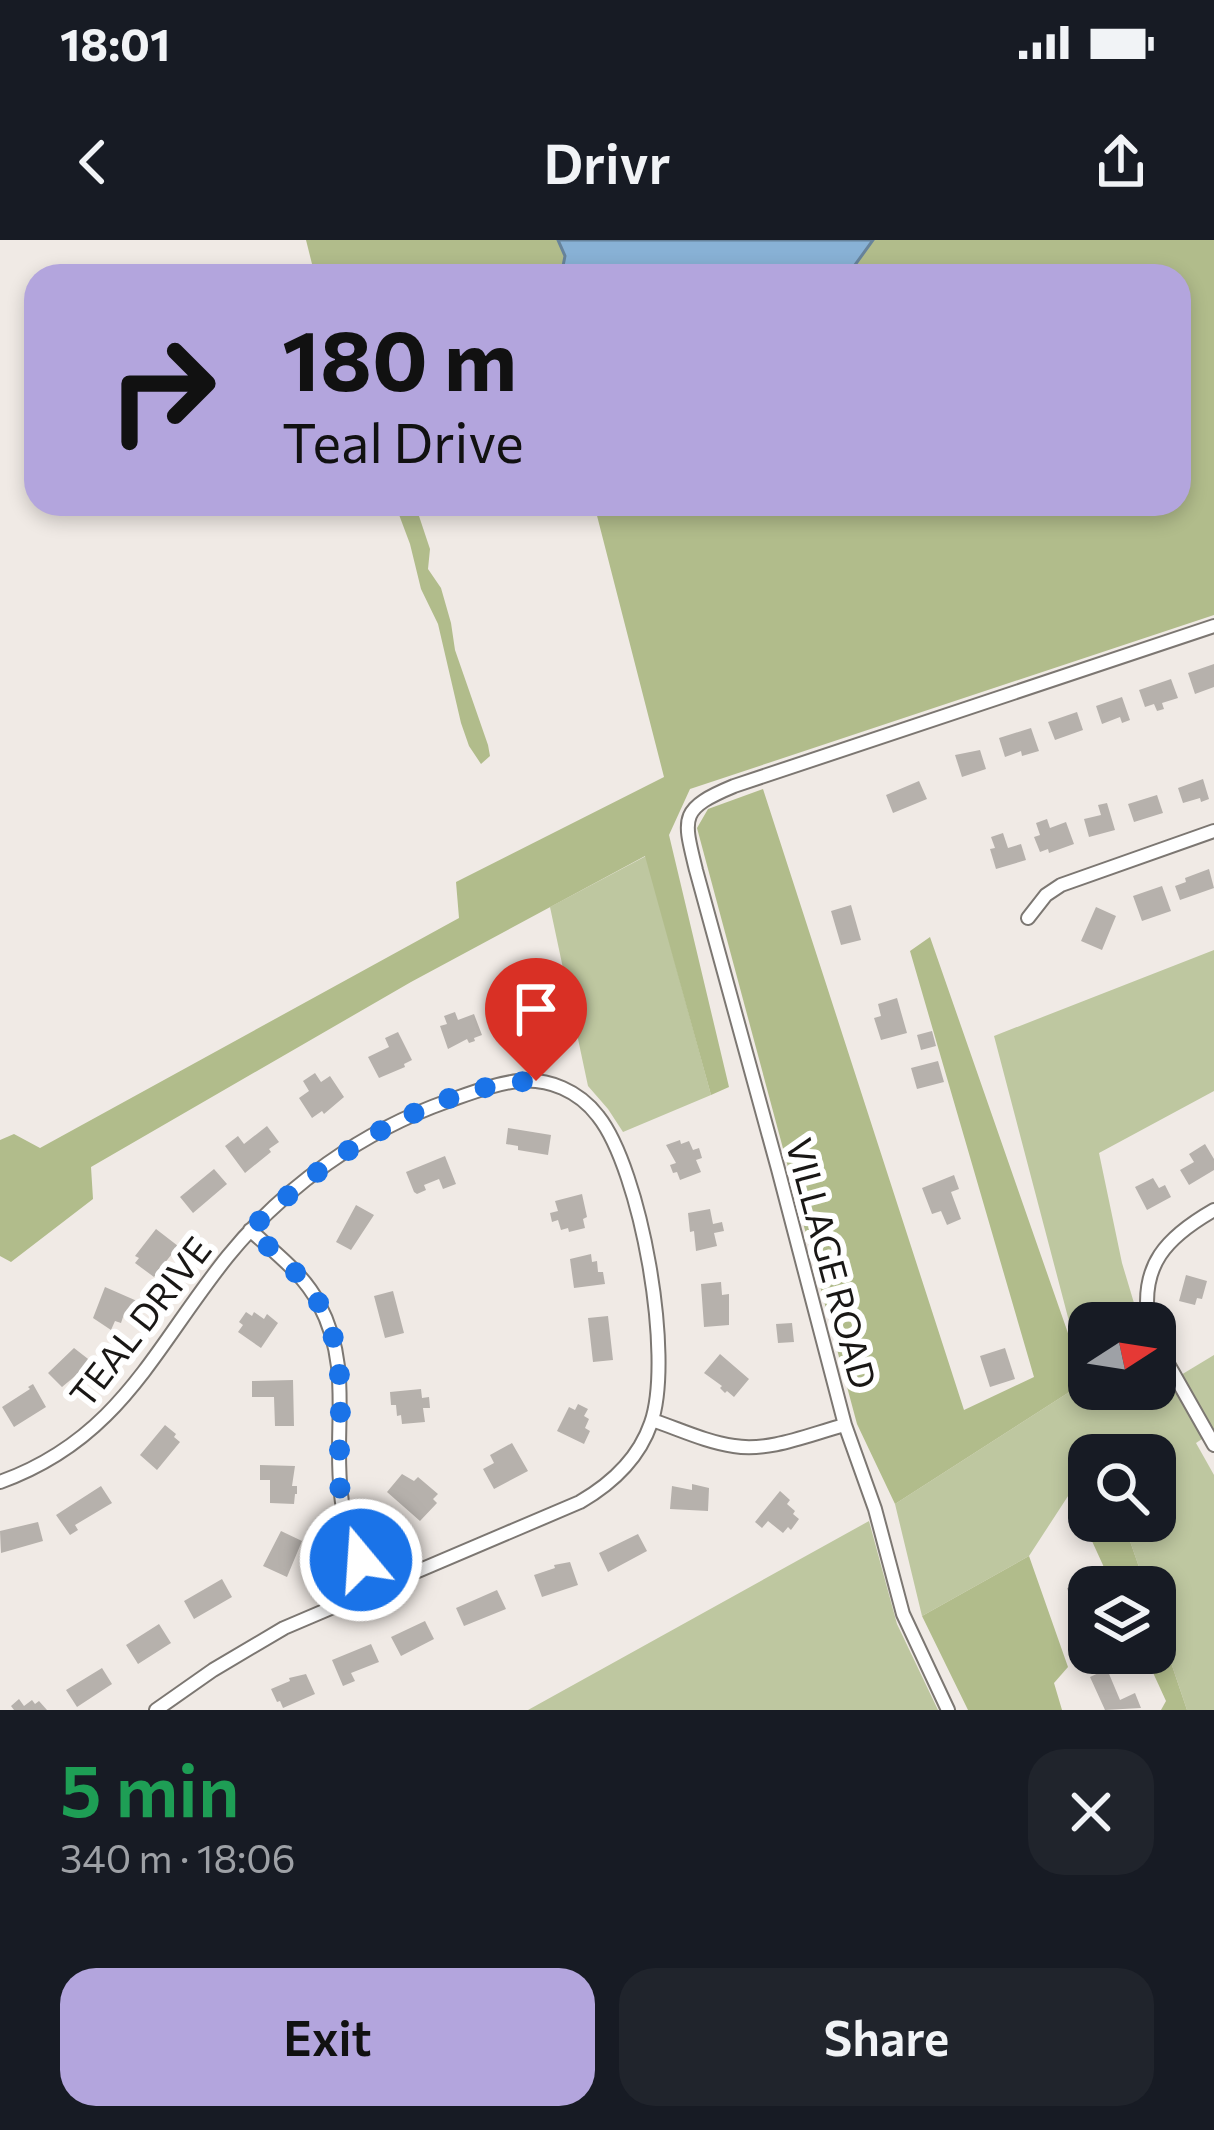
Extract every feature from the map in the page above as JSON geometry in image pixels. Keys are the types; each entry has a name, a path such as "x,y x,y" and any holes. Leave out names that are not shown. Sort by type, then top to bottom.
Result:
{"street":[{"name":"VILLAGE ROAD","path":"948,1710 903,1614 875,1509 845,1425 695,870 687,822 701,801 741,784 1214,626"},
{"path":"1028,918 1061,885 1214,831"},
{"name":"TEAL DRIVE","path":"0,1482 51,1460 109,1415 250,1230 317,1171 377,1132 474,1091 519,1081 552,1084 571,1092 603,1122 637,1212 649,1262 657,1340 658,1390 652,1420 628,1463 596,1493 284,1628 156,1710"},
{"path":"1147,1302 1158,1257 1183,1228 1214,1210"},
{"path":"250,1230 314,1294 331,1328 340,1365 340,1491 349,1530 373,1590"},
{"path":"1176,1378 1214,1444"},
{"path":"652,1420 718,1442 751,1447 845,1425"}],"green space":[{"path":"306,240 558,240 565,256 563,264 312,264"},
{"path":"873,240 1214,240 1214,615 690,789 669,835 729,1087 711,1095 645,856 411,982 91,1167 93,1199 11,1262 0,1256 0,1140 14,1134 40,1148 459,918 456,882 664,777 597,516 1191,516 1191,264 856,264"},
{"path":"400,516 419,516 430,549 428,569 441,588 455,650 488,745 490,756 481,764 461,723 438,624 421,589"},
{"path":"763,789 964,1410 1034,1377 910,951 930,937 1068,1333 1068,1393 895,1504 857,1424 697,828 708,809"},
{"path":"646,856 711,1095 623,1132 588,1086 550,907"},
{"path":"1214,950 1214,1091 1099,1153 1134,1302 1068,1302 1068,1317 994,1036"},
{"path":"1214,1355 1214,1431 1196,1443 1214,1475 1214,1710 1187,1710 1175,1674 1176,1566 1139,1566 1130,1542 1176,1542 1176,1434 1068,1434 1068,1496 1029,1556 922,1616 895,1504 1068,1393 1068,1410 1176,1410 1176,1378"},
{"path":"869,1521 897,1624 938,1710 528,1710"},
{"path":"1092,1542 1130,1542 1139,1566 1103,1566"},
{"path":"1029,1556 1068,1667 1054,1683 1062,1710 968,1710 922,1616"},
{"path":"1154,1674 1175,1674 1187,1710 1161,1710 1166,1701"}],"water":[{"path":"558,240 873,240 856,264 563,264"}],"building":[{"path":"1214,664 1214,687 1195,694 1188,673"},
{"path":"1171,679 1178,698 1162,703 1164,709 1157,711 1154,704 1145,707 1139,690"},
{"path":"1122,697 1130,720 1122,723 1120,717 1102,724 1096,706"},
{"path":"1077,712 1083,730 1055,740 1048,722"},
{"path":"1031,728 1039,751 1005,757 999,738"},
{"path":"980,750 986,769 962,777 955,755"},
{"path":"1203,779 1209,799 1183,803 1178,788"},
{"path":"919,781 927,799 893,813 886,795"},
{"path":"1157,795 1163,813 1134,822 1128,804"},
{"path":"1107,803 1115,830 1089,837 1084,819 1101,815 1098,805"},
{"path":"1047,819 1050,828 1066,822 1074,844 1040,852 1034,837 1040,835 1036,823"},
{"path":"1003,833 1008,848 1021,844 1026,860 996,869 991,837"},
{"path":"1209,869 1214,888 1180,900 1175,886"},
{"path":"1162,886 1171,911 1142,921 1133,896"},
{"path":"851,905 861,940 841,945 831,911"},
{"path":"1096,907 1116,916 1102,950 1081,941"},
{"path":"897,998 907,1033 881,1040 874,1018 881,1016 878,1004"},
{"path":"554,1008 556,1029 512,1033 510,1012"},
{"path":"455,1012 458,1020 474,1014 482,1035 448,1049 440,1026 447,1024 444,1016"},
{"path":"932,1031 936,1046 921,1050 917,1035"},
{"path":"398,1032 412,1060 379,1078 368,1057 389,1047 385,1038"},
{"path":"938,1061 944,1082 917,1089 911,1068"},
{"path":"315,1073 321,1082 330,1076 344,1097 312,1118 299,1098 309,1091 303,1081"},
{"path":"267,1126 279,1142 245,1173 225,1146 238,1136 244,1144"},
{"path":"508,1128 551,1135 548,1155 506,1144"},
{"path":"680,1140 681,1144 689,1141 693,1150 699,1148 702,1158 696,1160 701,1172 680,1180 673,1173 670,1165 676,1163 666,1145"},
{"path":"1205,1144 1214,1170 1189,1185 1180,1170 1194,1162 1189,1154"},
{"path":"445,1156 456,1184 443,1189 439,1179 424,1185 426,1190 414,1192 406,1172"},
{"path":"214,1169 227,1184 193,1213 180,1197"},
{"path":"954,1175 959,1189 951,1192 961,1219 947,1225 941,1211 932,1214 922,1188"},
{"path":"1153,1178 1159,1188 1165,1185 1171,1197 1147,1210 1135,1187"},
{"path":"582,1194 585,1228 561,1230 550,1213 558,1211 555,1201"},
{"path":"356,1205 374,1215 351,1250 336,1242"},
{"path":"710,1209 713,1224 722,1222 724,1231 714,1233 717,1246 696,1251 688,1213"},
{"path":"156,1229 178,1246 154,1277 135,1263 139,1258 135,1256"},
{"path":"591,1254 605,1284 574,1288 570,1259"},
{"path":"1186,1275 1207,1281 1195,1305 1179,1301"},
{"path":"721,1282 722,1295 729,1294 729,1325 704,1327 701,1284"},
{"path":"105,1287 137,1301 131,1317 124,1314 111,1330 93,1318"},
{"path":"393,1291 404,1333 385,1338 374,1296"},
{"path":"246,1312 264,1319 267,1314 278,1323 261,1348 238,1332"},
{"path":"608,1316 613,1360 593,1362 588,1318"},
{"path":"792,1323 794,1342 778,1343 776,1324"},
{"path":"74,1348 92,1362 62,1387 48,1373"},
{"path":"1005,1348 1015,1379 990,1387 980,1356"},
{"path":"720,1354 749,1379 734,1397 704,1373"},
{"path":"293,1380 294,1426 275,1426 274,1397 252,1397 252,1381"},
{"path":"33,1384 46,1407 14,1427 2,1407"},
{"path":"421,1389 422,1398 429,1397 430,1408 423,1408 425,1422 402,1424 396,1405 391,1405 390,1392"},
{"path":"578,1404 588,1409 585,1428 590,1431 584,1444 557,1431 569,1407 575,1410"},
{"path":"165,1425 180,1442 157,1470 140,1455"},
{"path":"512,1443 528,1471 494,1489 483,1469 494,1463 490,1455"},
{"path":"260,1465 295,1466 294,1504 270,1503 270,1480 260,1480"},
{"path":"402,1474 414,1481 418,1477 438,1494 433,1499 437,1503 420,1521 387,1492"},
{"path":"692,1484 709,1488 708,1511 670,1509 672,1486 692,1490"},
{"path":"101,1486 112,1503 75,1525 78,1530 70,1535 56,1515"},
{"path":"780,1491 799,1519 783,1533 768,1521 762,1528 755,1522"},
{"path":"38,1522 43,1541 1,1553 0,1531"},
{"path":"281,1531 302,1541 287,1577 263,1566"},
{"path":"638,1534 647,1551 608,1572 599,1553"},
{"path":"570,1562 578,1585 542,1597 534,1575"},
{"path":"222,1579 232,1597 194,1619 184,1601"},
{"path":"497,1590 506,1609 464,1626 456,1608"},
{"path":"425,1621 434,1639 401,1656 391,1637"},
{"path":"159,1624 171,1643 138,1664 126,1645"},
{"path":"371,1644 379,1662 351,1673 355,1681 343,1686 332,1660"},
{"path":"102,1668 112,1684 77,1707 66,1690"},
{"path":"306,1674 315,1694 283,1708 271,1689"},
{"path":"1109,1674 1120,1700 1135,1693 1141,1708 1105,1710 1090,1677"},
{"path":"19,1699 24,1706 39,1701 47,1710 14,1710 11,1706"}],"route":[{"path":"361,1560 340,1491 340,1365 331,1328 314,1294 250,1230 317,1171 377,1132 474,1091 536,1081"}]}
